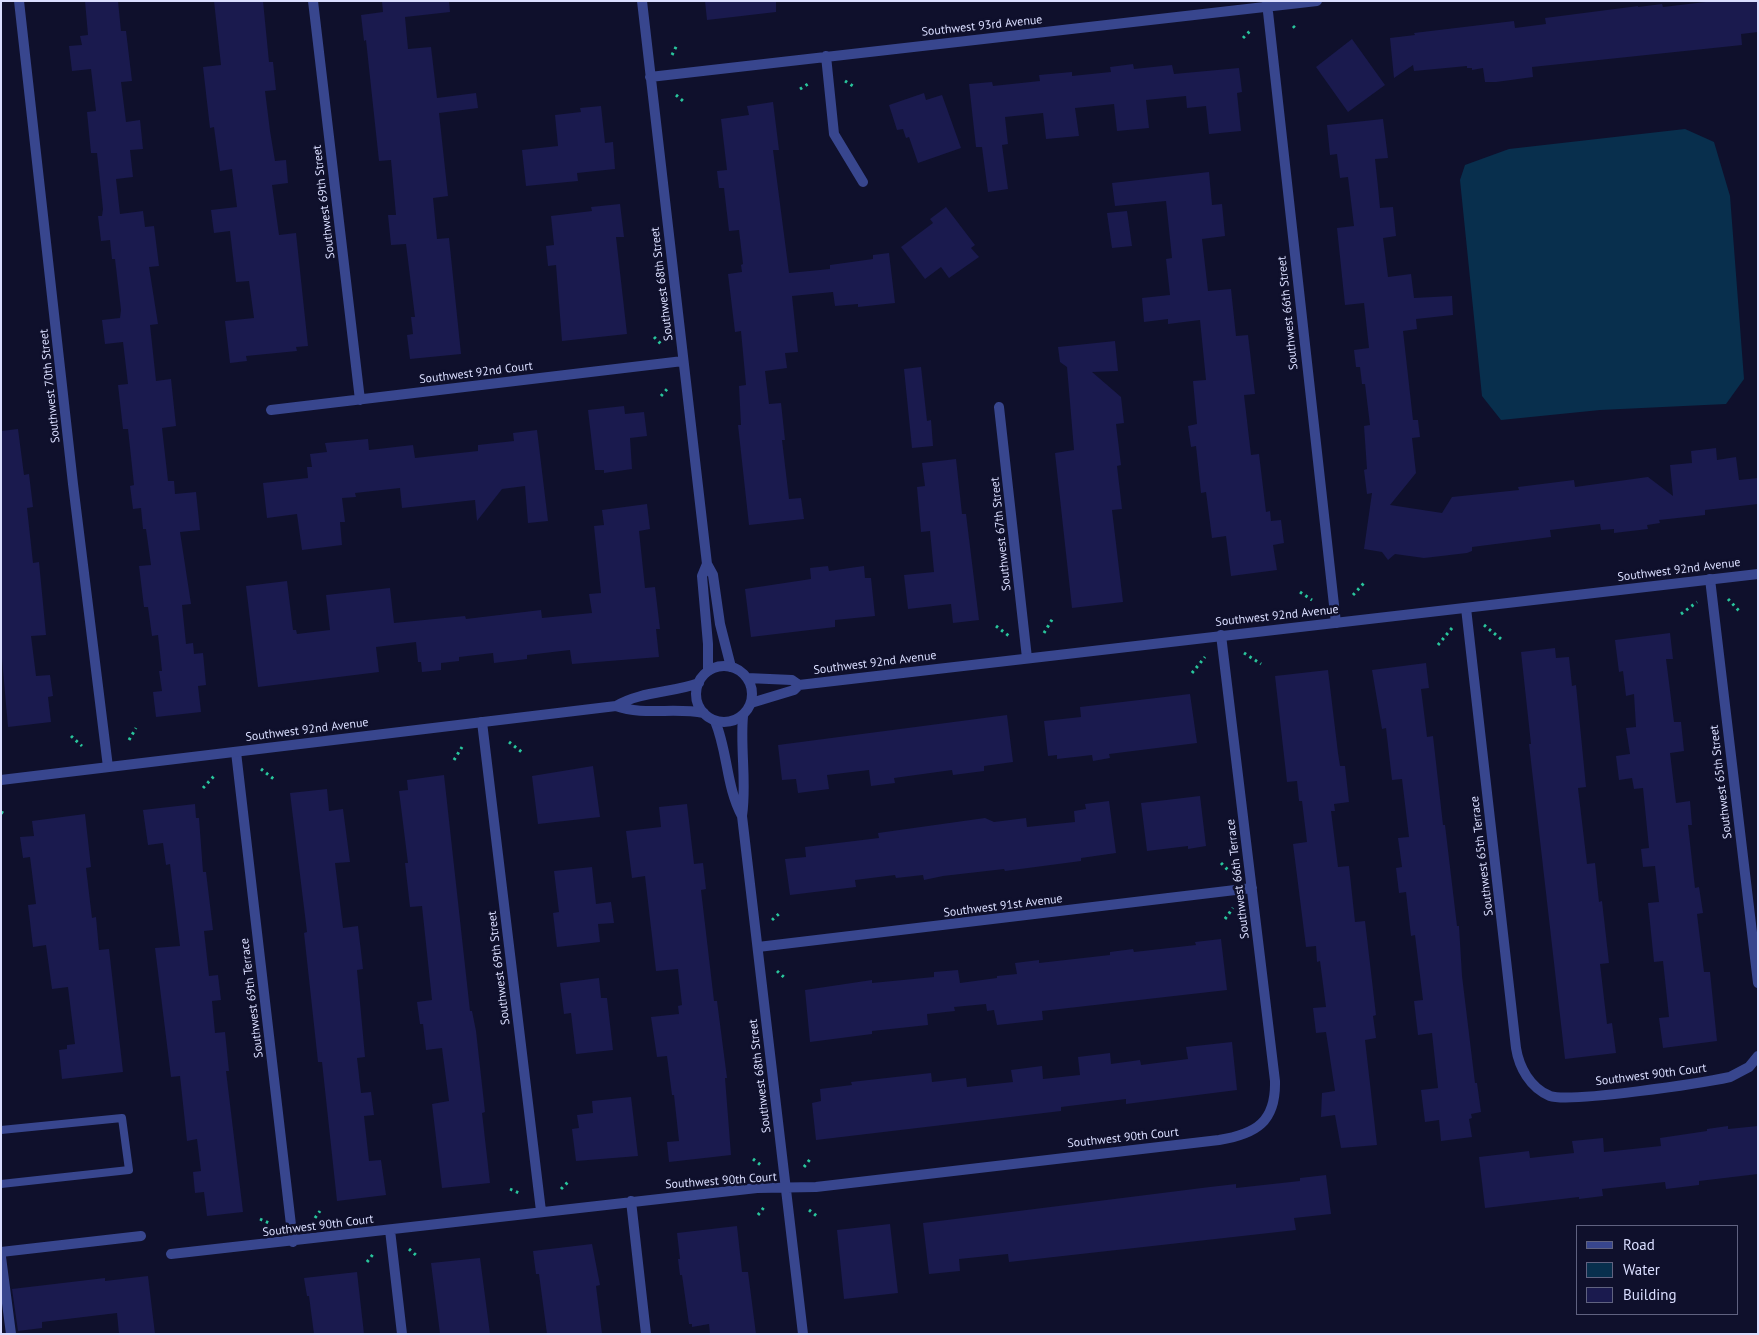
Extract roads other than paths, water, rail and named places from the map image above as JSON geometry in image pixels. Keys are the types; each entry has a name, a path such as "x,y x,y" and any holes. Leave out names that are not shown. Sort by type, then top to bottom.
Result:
{"street":[{"name":"Southwest 70th Street","path":"19,1 73,484 108,767"},
{"name":"Southwest 69th Street","path":"313,1 360,400"},
{"name":"Southwest 68th Street","path":"642,1 707,564 713,575 720,624 731,667"},
{"name":"Southwest 93rd Avenue","path":"650,77 1267,4 1317,1"},
{"name":"Southwest 66th Street","path":"1267,4 1336,623"},
{"path":"826,56 834,134 863,182"},
{"name":"Southwest 92nd Court","path":"271,410 683,361"},
{"name":"Southwest 67th Street","path":"999,407 1027,658"},
{"name":"Southwest 68th Street","path":"707,564 702,576 708,644 708,671"},
{"name":"Southwest 92nd Avenue","path":"751,703 794,690 799,685 1758,574"},
{"name":"Southwest 65th Street","path":"1710,579 1758,983"},
{"name":"Southwest 65th Terrace","path":"1466,608 1516,1048 1525,1074 1542,1092"},
{"name":"Southwest 66th Terrace","path":"1221,635 1275,1081 1275,1098 1267,1118"},
{"path":"715,667 731,667 747,678 751,686 751,703 743,716 727,723 715,721 704,713 696,698 699,682 708,671 715,667"},
{"name":"Southwest 92nd Avenue","path":"747,678 792,680 799,685"},
{"name":"Southwest 92nd Avenue","path":"1,780 616,706 630,698 671,691 699,682"},
{"name":"Southwest 92nd Avenue","path":"616,706 632,712 681,710 704,713"},
{"name":"Southwest 68th Street","path":"743,716 742,752 745,797 742,816 803,1334"},
{"name":"Southwest 68th Street","path":"715,721 723,743 734,800 742,816"},
{"name":"Southwest 69th Street","path":"482,722 541,1211"},
{"name":"Southwest 69th Terrace","path":"236,752 293,1242"},
{"name":"Southwest 91st Avenue","path":"758,947 1252,888"},
{"name":"Southwest 90th Court","path":"1542,1092 1553,1097 1571,1098 1719,1079 1738,1074 1749,1067 1757,1057"},
{"name":"Southwest 90th Court","path":"171,1254 293,1242 541,1211 756,1188 816,1187 1219,1140 1245,1135 1259,1127 1267,1118"},
{"path":"631,1201 646,1334"},
{"path":"390,1230 402,1334"},
{"path":"1,1252 141,1236"},
{"path":"1,1257 11,1334"}],"lane":[{"path":"1,1130 122,1118 129,1170 1,1184"}],"water":[{"path":"1685,129 1714,142 1730,196 1744,379 1726,404 1600,410 1501,420 1482,396 1460,180 1465,165 1509,149"}]}
